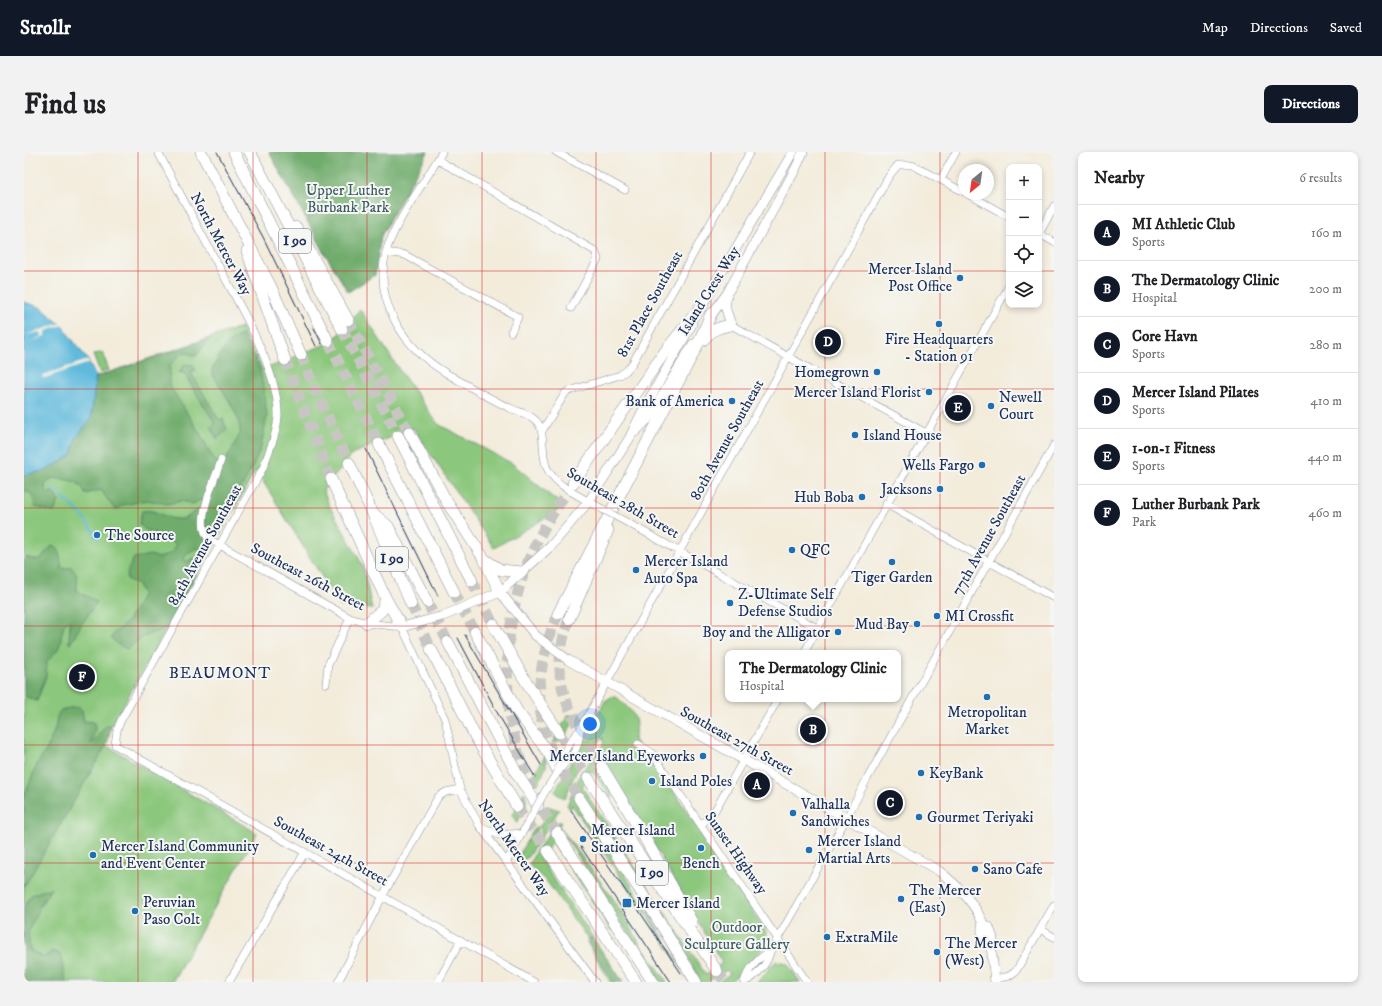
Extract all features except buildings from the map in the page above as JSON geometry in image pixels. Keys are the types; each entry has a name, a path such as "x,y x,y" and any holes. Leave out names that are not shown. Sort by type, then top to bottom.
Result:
{"highway":[{"name":"I 90","path":"201,152 271,287 302,355"},
{"path":"234,152 328,341"},
{"path":"250,152 308,247 345,325"},
{"path":"230,206 285,360"},
{"path":"573,483 667,349 703,304"},
{"path":"558,614 697,346 711,314"},
{"path":"697,346 709,332 716,328 731,325"},
{"path":"409,432 447,502 484,559 500,592"},
{"path":"398,436 472,581"},
{"path":"569,619 649,439"},
{"path":"379,444 454,592"},
{"name":"I 90","path":"349,463 373,514 411,604"},
{"path":"331,479 386,599 402,627"},
{"path":"373,514 388,526 427,602"},
{"path":"484,559 501,570 522,572"},
{"path":"367,623 382,610 386,599"},
{"path":"493,624 522,675 559,733"},
{"path":"475,632 517,711 548,752 558,772"},
{"path":"448,642 517,774 538,806"},
{"path":"431,649 476,738 517,807"},
{"name":"I 90","path":"588,778 716,969 676,893 602,767"},
{"path":"579,798 638,887 696,982"},
{"path":"557,833 653,982"},
{"path":"548,851 636,982"}],"main road":[{"name":"Island Crest Way","path":"500,592 551,546 589,501 629,439 641,414 703,304 793,152"},
{"name":"Island Crest Way","path":"629,439 648,419 711,314 728,292 796,168 803,152"},
{"path":"728,292 725,306 731,325"},
{"name":"Southeast 27th Street","path":"500,592 522,620 550,648 606,683 939,871 949,879 970,902 983,924 981,931 985,942 991,945 995,980"},
{"name":"Southeast 26th Street","path":"402,627 443,616 500,592"}],"street":[{"name":"North Mercer Way","path":"158,152 233,294 260,350"},
{"path":"442,152 396,230 386,252 383,276 385,296 389,310 398,327 418,352 434,365 511,409 535,419 542,431"},
{"path":"556,152 625,190"},
{"name":"81st Place Southeast","path":"542,431 566,392 575,387 620,375 632,364 750,152"},
{"path":"956,152 941,179 958,189"},
{"path":"438,160 595,251 598,259 571,308"},
{"name":"80th Avenue Southeast","path":"507,861 558,772 573,756 579,745 580,730 889,176 898,165 912,165 941,179"},
{"path":"979,200 1006,215"},
{"path":"1042,228 1054,206"},
{"path":"1042,236 1054,242"},
{"path":"386,252 405,255 518,318 511,332"},
{"path":"806,650 1006,291"},
{"path":"731,325 926,433"},
{"name":"84th Avenue Southeast","path":"115,744 121,720 263,468 276,431 278,416 274,387 260,350"},
{"name":"Southeast 28th Street","path":"542,431 543,457 547,469 560,483 604,510 818,628"},
{"name":"77th Avenue Southeast","path":"744,982 746,974 765,953 770,952 779,938 1054,445"},
{"name":"Southeast 26th Street","path":"221,460 202,517 205,535 220,546 350,618 367,623 402,627"},
{"path":"886,504 1054,598"},
{"path":"326,684 328,665 350,618"},
{"name":"North Mercer Way","path":"402,627 445,718 460,789 479,825 595,982"},
{"path":"701,825 714,812 776,702"},
{"name":"Southeast 24th Street","path":"115,744 534,982"},
{"name":"Sunset Highway","path":"638,744 652,753 779,938 807,982"},
{"path":"338,982 387,888 438,797 446,792 460,789"},
{"path":"479,825 499,834 522,833"},
{"path":"229,982 305,852"},
{"path":"995,980 1009,976 1016,970 1054,905"},
{"path":"1040,929 1054,937"},
{"path":"438,982 461,940"}],"green space":[{"name":"Upper Luther Burbank Park","path":"269,152 428,152 381,236 375,275 348,292"},
{"path":"360,309 400,371 438,424 513,464 564,507 494,548 413,428 354,453 323,490 329,505 363,566 372,609 340,606 256,470 102,743 257,833 172,982 24,982 24,475 45,471 72,455 96,377 241,327 263,370 333,341"},
{"path":"242,335 260,369 265,398 267,416 261,447 253,466 215,537 201,550 196,548 188,553 183,560 186,562 194,558 202,562 168,627 141,638 127,649 117,644 111,638 134,612 143,594 138,585 127,579 128,570 134,558 151,555 159,558 171,553 176,545 164,536 146,530 139,524 142,511 152,511 171,518 182,519 202,507 204,498 193,504 181,501 167,504 147,500 124,505 115,510 101,490 85,494 80,485 72,481 52,478 45,485 46,492 53,492 59,501 54,512 35,507 32,494 24,490 24,475 45,471 72,455 76,438 91,419 96,377 212,337 196,356 184,352 170,365 169,385 201,435 214,460 223,466 240,433 240,426 238,418 230,402 211,372 227,345 236,337"},
{"path":"102,352 109,370 100,373 93,355"},
{"path":"185,364 193,365 196,371 190,371 219,420 223,419 227,430 217,439 211,427 215,423 183,372 178,374"},
{"path":"52,546 59,550 62,569 71,567 75,572 78,580 76,590 97,602 70,644 70,621 64,624 59,648 47,662 46,676 37,701 24,696 24,556 32,559 40,559"},
{"name":"Outdoor Sculpture Gallery","path":"611,697 617,698 632,713 636,724 634,740 674,792 766,932 764,945 754,959 729,982 717,982 730,974 727,970 707,982 697,982 700,979 656,903 579,792 575,800 618,863 683,970 572,805 570,809 567,805 581,773 604,743 602,737 576,772 565,798 558,795 555,791 605,701","holes":["608,765 722,963 706,975 582,787 591,770 611,797 614,796 597,766"]},
{"path":"77,707 82,710 84,721 94,722 95,728 91,744 107,725 111,727 107,744 24,887 24,797 37,764 47,749 60,711"},
{"path":"568,715 576,716 570,728 561,740 552,743"},
{"path":"546,754 546,767 539,782 537,784 530,782"},
{"path":"524,792 526,796 526,804 517,823 512,815"},
{"path":"547,806 559,810 541,838 539,827 545,819 542,815"},
{"path":"558,822 561,822 559,826 612,897 633,931 643,951 645,950 667,982 660,982 559,827 554,835 614,929 611,930 552,841 541,860 593,938 588,939 548,883 529,865 535,852"},
{"path":"535,827 537,827 536,834 539,840 527,858 523,860 520,858 521,851"},
{"path":"51,888 38,910 28,932 30,950 43,958 52,951 60,954 66,982 24,982 24,908 31,895"},
{"path":"590,938 593,938 623,982 614,982 587,942"},
{"path":"587,942 614,982 610,982"},
{"path":"776,961 787,963 800,982 757,982"}],"water":[{"path":"24,302 42,308 62,326 88,360 96,377 91,419 76,438 72,455 45,471 24,475"}],"pier":[{"path":"61,323 63,325 45,331 45,336 28,343 42,336 41,332 25,335"},
{"path":"88,360 89,363 44,378 42,377 43,375"}],"waterway":[{"path":"54,489 81,514 93,531 99,533 100,536 98,538 94,536 96,533 99,536 95,534 97,535"}],"tunnel":[{"path":"348,320 409,432"},
{"path":"342,329 398,436"},
{"path":"328,341 379,444"},
{"path":"301,355 317,394 349,463"},
{"path":"285,360 331,479"},
{"path":"557,833 543,812 531,789 520,758 512,726 508,692 508,659 511,626 518,593 528,562 545,526 573,483"},
{"path":"472,581 493,624"},
{"path":"454,592 475,632"},
{"path":"427,602 448,642"},
{"path":"411,604 431,649"},
{"path":"558,614 543,661 540,710 543,726 554,757 579,798"},
{"path":"569,619 560,662 561,680 571,713 602,767"},
{"path":"559,733 588,778"},
{"path":"517,807 548,851"},
{"path":"717,971 725,982"}],"tram line":[{"path":"217,152 263,237 316,346"},
{"path":"314,328 322,344"},
{"path":"366,449 438,596"},
{"path":"465,635 541,765"},
{"path":"458,638 498,714 535,777"},
{"path":"571,810 681,973"},
{"path":"581,847 671,982"}],"place":[{"name":"Mercer Island Post Office","path":"960,278"},
{"name":"Fire Headquarters - Station 91","path":"939,324"},
{"name":"Mercer Island Pilates","path":"828,342"},
{"name":"Homegrown","path":"877,372"},
{"name":"Mercer Island Florist","path":"929,392"},
{"name":"Bank of America","path":"732,401"},
{"name":"Newell Court","path":"991,406"},
{"name":"1-on-1 Fitness","path":"958,408"},
{"name":"Island House","path":"855,435"},
{"name":"Wells Fargo","path":"982,465"},
{"name":"Jacksons","path":"940,489"},
{"name":"Hub Boba","path":"862,497"},
{"name":"The Source","path":"97,535"},
{"name":"QFC","path":"792,550"},
{"name":"Tiger Garden","path":"892,562"},
{"name":"Mercer Island Auto Spa","path":"636,570"},
{"name":"Z-Ultimate Self Defense Studios","path":"730,603"},
{"name":"MI Crossfit","path":"937,616"},
{"name":"Mud Bay","path":"917,624"},
{"name":"Boy and the Alligator","path":"838,632"},
{"name":"Luther Burbank Park","path":"82,677"},
{"name":"Metropolitan Market","path":"987,697"},
{"name":"The Dermatology Clinic","path":"813,730"},
{"name":"Mercer Island Eyeworks","path":"703,756"},
{"name":"KeyBank","path":"921,773"},
{"name":"Island Poles","path":"652,781"},
{"name":"MI Athletic Club","path":"757,785"},
{"name":"Core Havn","path":"890,803"},
{"name":"Valhalla Sandwiches","path":"793,813"},
{"name":"Gourmet Teriyaki","path":"919,817"},
{"name":"Mercer Island Station","path":"583,839"},
{"name":"Bench","path":"701,848"},
{"name":"Mercer Island Martial Arts","path":"809,850"},
{"name":"Mercer Island Community and Event Center","path":"93,855"},
{"name":"Sano Cafe","path":"975,869"},
{"name":"The Mercer (East)","path":"901,899"},
{"name":"Mercer Island","path":"627,903"},
{"name":"Peruvian Paso Colt","path":"135,911"},
{"name":"ExtraMile","path":"827,937"},
{"name":"The Mercer (West)","path":"937,952"}],"district":[{"name":"BEAUMONT","path":"220,673"}]}
